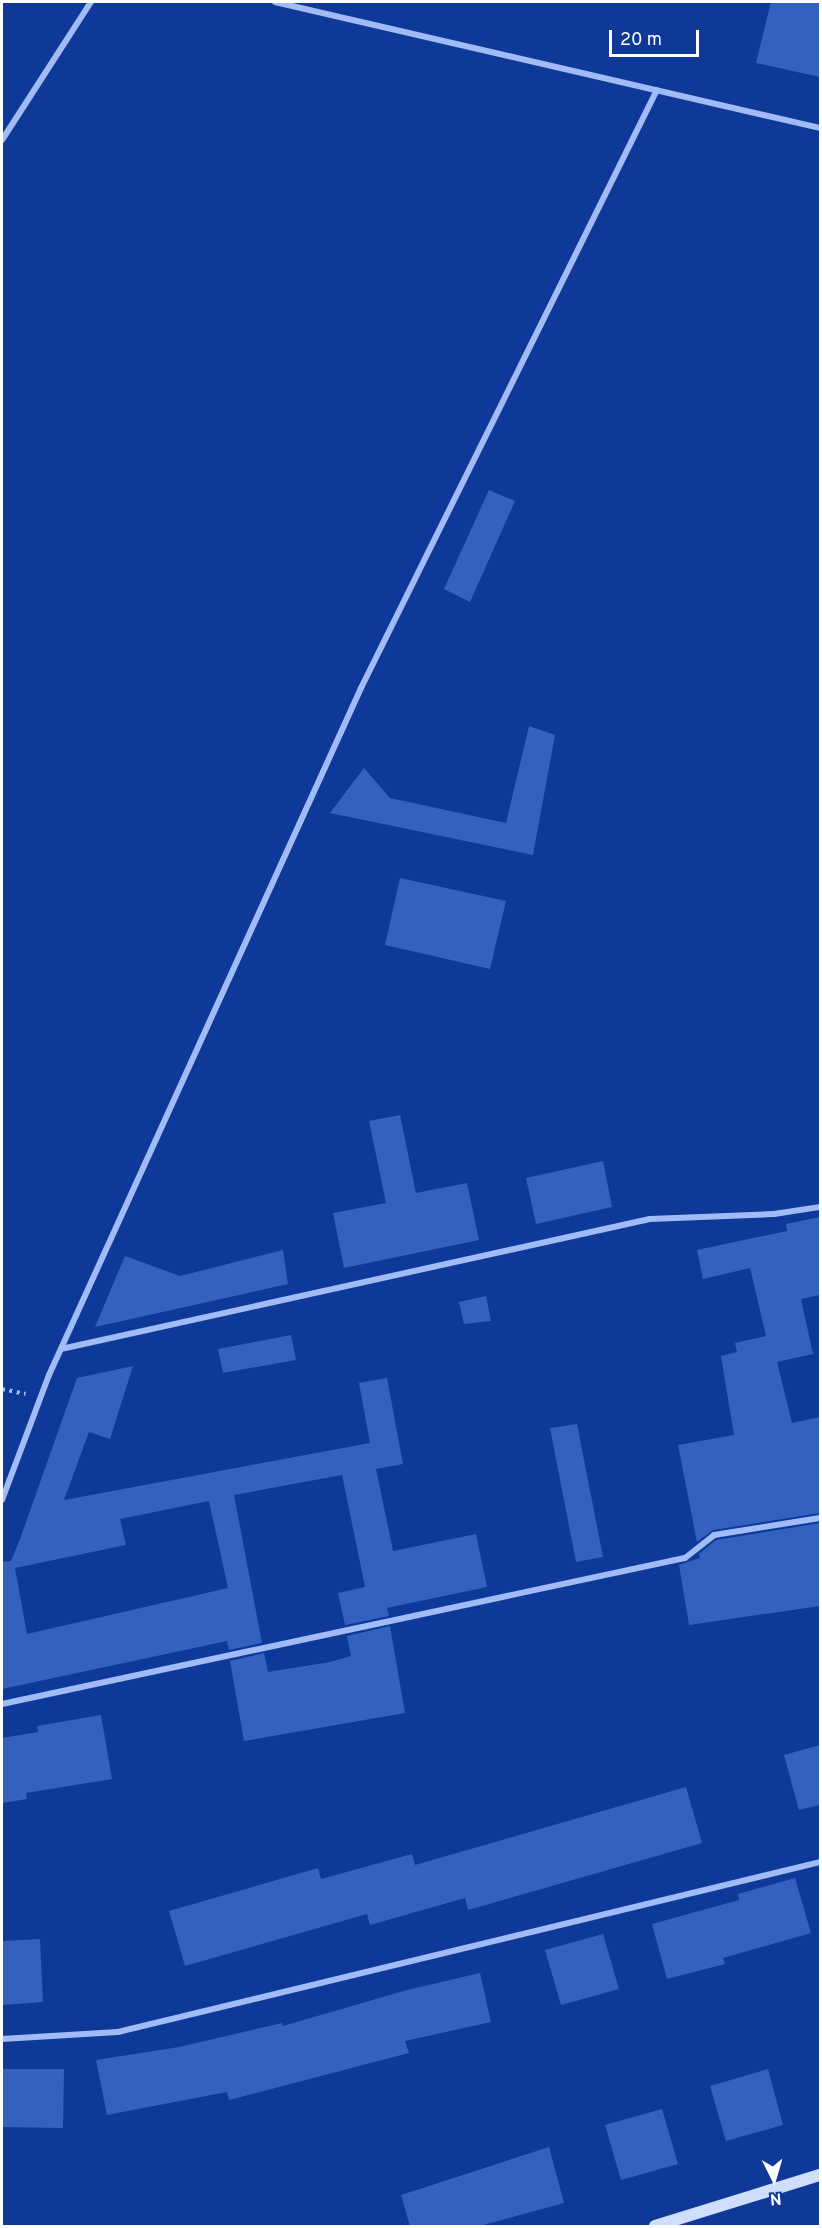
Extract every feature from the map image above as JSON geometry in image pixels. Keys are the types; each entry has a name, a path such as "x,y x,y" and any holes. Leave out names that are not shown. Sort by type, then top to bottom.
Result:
{"main road":[{"path":"656,2226 820,2175"}],"street":[{"path":"2,140 91,2"},
{"path":"275,2 820,128"},
{"path":"2,1500 61,1349 361,688 657,90"},
{"path":"61,1349 650,1219 774,1214 820,1208"},
{"path":"2,1704 685,1558 714,1535 820,1518"},
{"path":"2,2039 118,2032 820,1862"}],"building":[{"path":"771,2 820,2 820,77 756,63"},
{"path":"489,490 515,501 470,602 444,589"},
{"path":"529,726 555,735 533,855 330,813 364,768 390,798 506,823"},
{"path":"400,878 506,901 490,969 385,945"},
{"path":"400,1115 416,1193 467,1183 479,1240 344,1268 333,1213 386,1203 369,1121"},
{"path":"603,1161 612,1207 536,1224 526,1178"},
{"path":"820,1217 820,1295 801,1299 813,1354 777,1362 792,1423 820,1417 820,1513 713,1530 697,1542 678,1445 734,1435 721,1356 737,1352 735,1343 766,1336 750,1268 703,1279 697,1250 787,1231 786,1224"},
{"path":"283,1250 288,1284 95,1327 125,1256 180,1276"},
{"path":"486,1296 491,1321 464,1324 459,1302"},
{"path":"291,1335 296,1360 223,1373 218,1349"},
{"path":"133,1366 110,1439 89,1432 64,1500 370,1443 359,1383 387,1378 403,1464 376,1469 393,1551 476,1534 487,1587 387,1608 389,1616 345,1625 338,1593 365,1587 342,1475 234,1495 262,1643 229,1650 227,1641 2,1689 2,1562 11,1561 20,1539 77,1378","holes":["209,1501 228,1588 27,1634 15,1568 126,1545 120,1519"]},
{"path":"577,1424 603,1557 576,1562 550,1428"},
{"path":"820,1523 820,1606 689,1625 679,1565 700,1558 699,1554 716,1540"},
{"path":"390,1626 405,1713 244,1741 230,1661 264,1653 268,1672 330,1662 351,1656 347,1636"},
{"path":"101,1715 112,1779 26,1793 27,1799 2,1803 2,1738 38,1732 37,1726"},
{"path":"820,1745 820,1805 799,1810 784,1755"},
{"path":"686,1787 702,1843 468,1910 465,1898 370,1925 367,1914 185,1966 169,1911 318,1868 321,1879 412,1854 415,1865"},
{"path":"795,1878 811,1933 723,1958 725,1964 667,1979 652,1924 739,1900 738,1894"},
{"path":"603,1934 619,1989 561,2005 545,1950"},
{"path":"40,1939 43,2002 2,2005 2,1941"},
{"path":"480,1973 491,2022 405,2041 409,2053 229,2100 227,2092 107,2115 96,2060 179,2047 282,2023 283,2026 407,1990"},
{"path":"2,2069 64,2069 63,2128 2,2127"},
{"path":"768,2069 783,2125 726,2141 710,2086"},
{"path":"662,2109 678,2164 621,2180 605,2125"},
{"path":"549,2147 564,2203 480,2226 410,2226 401,2195"}]}
